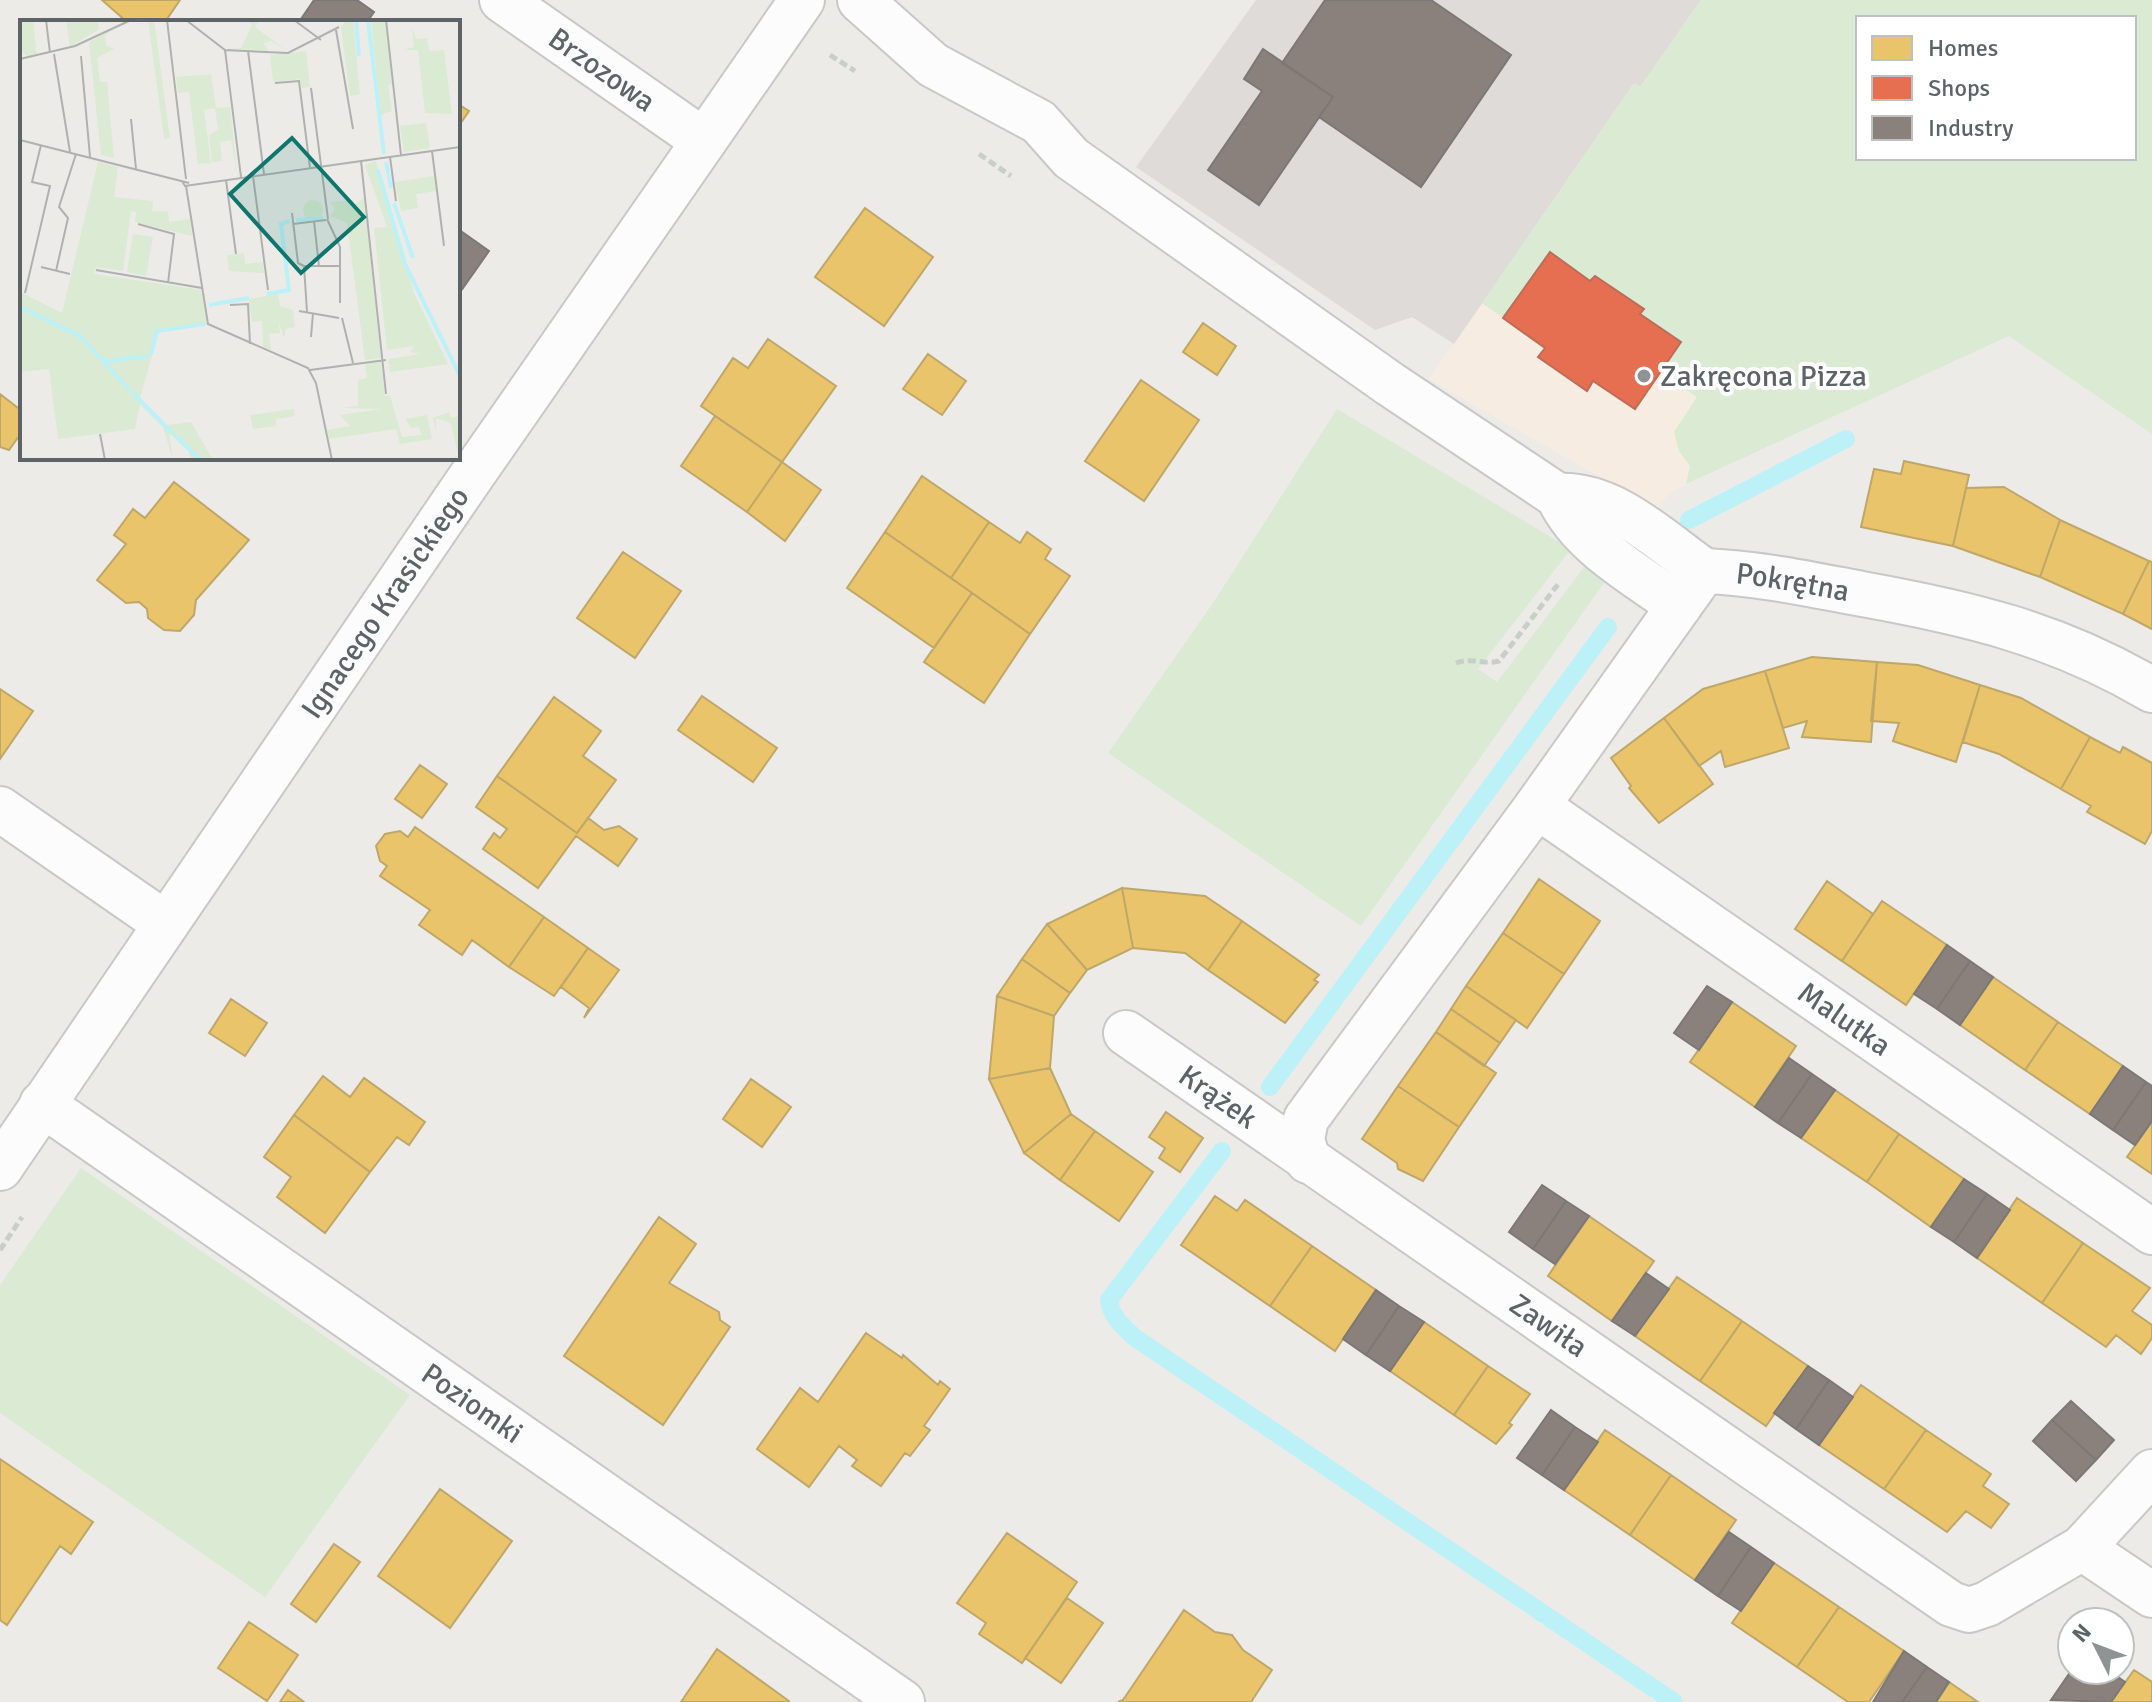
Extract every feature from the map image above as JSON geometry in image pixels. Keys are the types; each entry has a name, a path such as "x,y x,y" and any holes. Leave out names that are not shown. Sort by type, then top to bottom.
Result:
{"street":[{"name":"Brzozowa","path":"502,0 704,141"},
{"name":"Ignacego Krasickiego","path":"0,1168 802,0"},
{"path":"860,0 933,65 1039,122 1071,158 1390,384 1558,496 1568,517 1582,534 1679,606"},
{"path":"1558,496 1578,495 1605,502 1704,571"},
{"name":"Pokrętna","path":"1537,806 1704,571 1780,577 1972,614 2040,636 2152,690"},
{"path":"1308,1161 1302,1139 1306,1119 1537,806"},
{"name":"Malutka","path":"1537,806 2152,1232"},
{"path":"0,809 166,924"},
{"name":"Krążek","path":"1126,1033 1308,1161"},
{"name":"Poziomki","path":"42,1104 902,1702"},
{"name":"Zawiła","path":"1308,1161 1951,1604 1969,1610 1987,1604 2082,1548 2152,1472"},
{"path":"2082,1548 2152,1595"}],"path":[{"path":"1456,663 1468,659 1492,663 1499,661 1562,579"}],"shaded area":[{"path":"1256,0 1701,0 1640,87 1634,83 1454,344 1412,317 1375,330 1136,167"},
{"path":"1550,252 1591,280 1595,276 1644,309 1681,342 1679,371 1674,381 1697,397 1679,451 1690,466 1686,484 1668,494 1657,510 1429,379 1482,303 1504,318"}],"green space":[{"path":"1701,0 2152,0 2152,434 2009,336 1686,484 1690,466 1679,451 1674,432 1697,397 1673,381 1679,371 1667,362 1681,342 1640,314 1643,308 1595,276 1590,281 1550,252 1503,318 1482,303 1634,83 1640,87"},
{"path":"1337,409 1571,549 1478,669 1497,682 1588,562 1608,577 1361,926 1108,753 1213,603"},
{"path":"81,1168 410,1395 265,1597 0,1413 0,1285"}],"building: Homes":[{"path":"102,0 180,0 166,20 125,20"},
{"path":"460,105 469,111 460,124"},
{"path":"865,208 933,257 884,326 815,277"},
{"path":"1203,323 1236,346 1217,375 1183,352"},
{"path":"768,339 836,386 782,462 701,406 733,358 748,368"},
{"path":"928,354 966,381 942,415 903,389"},
{"path":"1141,380 1199,420 1144,501 1085,461"},
{"path":"0,394 20,409 20,435 9,450 0,447"},
{"path":"715,416 782,462 747,512 681,466"},
{"path":"1904,461 1969,475 1953,546 1861,527 1874,469 1901,474"},
{"path":"782,462 821,490 785,541 747,512"},
{"path":"922,476 989,522 951,578 885,532"},
{"path":"174,482 249,540 196,600 194,615 180,631 164,630 148,618 147,609 139,602 126,603 97,580 126,544 114,535 133,509 145,518"},
{"path":"2004,487 2060,520 2040,577 1953,546 1966,488"},
{"path":"2060,520 2149,561 2123,614 2040,577"},
{"path":"989,522 1020,543 1027,532 1051,549 1045,559 1070,576 1030,634 951,578"},
{"path":"885,532 972,593 934,648 847,588"},
{"path":"623,552 681,591 635,658 577,618"},
{"path":"2149,561 2152,562 2152,629 2123,614"},
{"path":"972,593 1030,634 984,703 924,662"},
{"path":"1812,657 1877,662 1871,742 1802,737 1807,721 1783,728 1765,671"},
{"path":"1877,662 1918,665 1980,685 1956,762 1893,741 1899,723 1871,721"},
{"path":"1765,671 1789,748 1725,767 1721,751 1699,766 1664,718 1703,689"},
{"path":"1980,685 2021,698 2090,737 2061,789 1999,754 1963,742"},
{"path":"0,689 33,711 0,759"},
{"path":"702,696 777,748 753,782 678,730"},
{"path":"554,697 601,731 583,756 616,780 577,833 497,776"},
{"path":"1664,718 1713,784 1659,823 1629,788 1631,786 1611,758"},
{"path":"2090,737 2120,753 2123,747 2152,763 2152,831 2145,844 2087,812 2091,806 2061,789"},
{"path":"420,765 447,784 422,818 395,799"},
{"path":"497,776 577,833 588,818 604,830 619,826 637,839 618,866 576,836 538,888 483,849 494,833 500,838 507,829 476,807"},
{"path":"415,827 544,917 509,967 472,940 462,955 419,925 430,910 380,876 387,866 380,861 376,846 385,834 400,831 408,837"},
{"path":"1539,879 1600,921 1564,974 1503,933"},
{"path":"1827,881 1873,914 1842,961 1795,929"},
{"path":"1122,888 1205,896 1242,921 1208,970 1185,953 1133,948"},
{"path":"1122,888 1133,948 1087,970 1047,924"},
{"path":"1882,901 1947,945 1906,1005 1842,961"},
{"path":"544,917 588,948 554,996 509,967"},
{"path":"1242,921 1319,975 1314,980 1318,982 1285,1023 1208,970"},
{"path":"1047,924 1087,970 1070,993 1022,959"},
{"path":"1503,933 1564,974 1527,1028 1466,986"},
{"path":"588,948 619,970 584,1018 589,1008 561,987"},
{"path":"1022,959 1070,993 1054,1016 997,996"},
{"path":"1993,977 2058,1022 2025,1070 1960,1025"},
{"path":"1466,986 1516,1020 1500,1043 1451,1009"},
{"path":"997,996 1054,1016 1050,1068 989,1079"},
{"path":"231,999 267,1023 245,1056 209,1033"},
{"path":"1732,1002 1796,1046 1755,1107 1690,1062"},
{"path":"1451,1009 1500,1043 1484,1066 1436,1032"},
{"path":"2058,1022 2123,1066 2090,1114 2025,1070"},
{"path":"1436,1032 1496,1073 1459,1127 1398,1086"},
{"path":"1050,1068 1071,1114 1024,1153 989,1079"},
{"path":"323,1076 350,1097 364,1078 425,1122 409,1145 397,1137 370,1172 294,1115"},
{"path":"751,1079 791,1107 762,1147 723,1119"},
{"path":"1398,1086 1459,1127 1423,1181 1398,1169 1397,1163 1362,1139"},
{"path":"1835,1090 1899,1134 1867,1182 1801,1138"},
{"path":"1166,1112 1203,1138 1180,1172 1159,1158 1165,1148 1149,1137"},
{"path":"1071,1114 1095,1131 1060,1180 1024,1153"},
{"path":"294,1115 370,1172 325,1233 277,1197 291,1177 264,1157"},
{"path":"2152,1121 2152,1174 2127,1157"},
{"path":"1095,1131 1153,1172 1119,1221 1060,1180"},
{"path":"1899,1134 1964,1179 1931,1227 1867,1182"},
{"path":"1215,1196 1237,1211 1245,1200 1312,1246 1270,1306 1181,1245"},
{"path":"2017,1198 2083,1243 2042,1303 1977,1258"},
{"path":"1589,1216 1654,1261 1612,1321 1548,1276"},
{"path":"659,1217 696,1244 669,1283 719,1312 720,1320 730,1327 663,1425 564,1356"},
{"path":"2083,1243 2150,1288 2132,1311 2152,1325 2152,1338 2141,1354 2116,1335 2106,1347 2042,1303"},
{"path":"1312,1246 1376,1290 1335,1351 1270,1306"},
{"path":"1677,1277 1742,1321 1700,1381 1635,1336"},
{"path":"1742,1321 1808,1366 1766,1426 1700,1381"},
{"path":"1424,1322 1488,1366 1454,1415 1390,1371"},
{"path":"866,1333 902,1358 903,1355 938,1385 940,1381 950,1389 924,1426 930,1430 910,1456 905,1453 881,1486 852,1466 857,1460 839,1446 809,1487 757,1449 800,1388 818,1402"},
{"path":"1488,1366 1530,1394 1509,1423 1512,1425 1496,1444 1454,1415"},
{"path":"1861,1385 1926,1430 1884,1489 1819,1445"},
{"path":"1605,1430 1671,1475 1630,1535 1564,1490"},
{"path":"1926,1430 1991,1474 1983,1486 2009,1504 1991,1528 1966,1511 1947,1532 1884,1489"},
{"path":"0,1459 93,1522 71,1554 60,1546 7,1625 0,1620"},
{"path":"1671,1475 1736,1520 1695,1580 1630,1535"},
{"path":"440,1489 512,1541 450,1628 378,1576"},
{"path":"1007,1533 1077,1582 1022,1663 979,1634 986,1623 957,1603"},
{"path":"334,1544 360,1562 316,1622 291,1604"},
{"path":"1774,1563 1839,1607 1797,1667 1732,1623"},
{"path":"1067,1598 1103,1623 1061,1683 1025,1658"},
{"path":"1839,1607 1904,1651 1869,1702 1848,1702 1797,1667"},
{"path":"1184,1610 1215,1632 1232,1635 1243,1650 1272,1670 1251,1702 1118,1702 1123,1700"},
{"path":"249,1622 298,1655 267,1701 218,1668"},
{"path":"717,1649 789,1701 681,1702"},
{"path":"2136,1671 2152,1682 2152,1702 2111,1702 2122,1686 2136,1686"},
{"path":"1949,1682 1978,1702 1936,1702"},
{"path":"288,1690 304,1702 280,1702"}],"building: Shops":[{"path":"1550,252 1590,281 1595,276 1644,309 1640,314 1681,342 1635,409 1593,381 1587,391 1538,357 1545,348 1503,318"}],"building: Industry":[{"path":"314,0 357,0 374,12 368,20 300,20"},
{"path":"1325,0 1431,0 1511,55 1421,187 1319,117 1333,97 1282,63"},
{"path":"1263,49 1333,97 1259,205 1208,170 1262,91 1244,79"},
{"path":"460,230 489,251 460,292"},
{"path":"1947,945 1970,961 1937,1009 1914,994"},
{"path":"1970,961 1993,977 1960,1025 1937,1009"},
{"path":"1707,986 1732,1002 1699,1050 1674,1033"},
{"path":"1789,1058 1812,1074 1778,1123 1755,1107"},
{"path":"2123,1066 2146,1082 2113,1130 2090,1114"},
{"path":"1812,1074 1835,1090 1801,1138 1778,1123"},
{"path":"2146,1082 2152,1086 2152,1121 2135,1145 2113,1130"},
{"path":"1964,1179 1987,1194 1954,1242 1931,1227"},
{"path":"1542,1185 1566,1201 1533,1249 1509,1232"},
{"path":"1987,1194 2010,1210 1977,1258 1954,1242"},
{"path":"1566,1201 1589,1216 1555,1264 1533,1249"},
{"path":"1646,1273 1669,1289 1635,1336 1612,1321"},
{"path":"1376,1290 1399,1306 1366,1355 1343,1339"},
{"path":"1399,1306 1424,1322 1390,1371 1366,1355"},
{"path":"1808,1366 1829,1380 1796,1429 1774,1413"},
{"path":"1829,1380 1853,1397 1819,1445 1796,1429"},
{"path":"2071,1401 2114,1440 2096,1460 2052,1420"},
{"path":"1551,1410 1575,1427 1542,1475 1517,1458"},
{"path":"2052,1420 2096,1460 2076,1481 2033,1441"},
{"path":"1575,1427 1598,1442 1564,1490 1542,1475"},
{"path":"1729,1532 1751,1547 1718,1596 1695,1580"},
{"path":"1751,1547 1774,1563 1741,1611 1718,1596"},
{"path":"1904,1651 1927,1667 1902,1702 1873,1702"},
{"path":"1927,1667 1949,1682 1936,1702 1902,1702"},
{"path":"2061,1686 2122,1686 2111,1702 2051,1700"}],"waterway":[{"path":"1689,520 1846,439"},
{"path":"1270,1087 1608,627"},
{"path":"1222,1151 1109,1300 1118,1321 1134,1337 1674,1702"}],"place":[{"name":"Zakręcona Pizza","path":"1644,376"}]}
